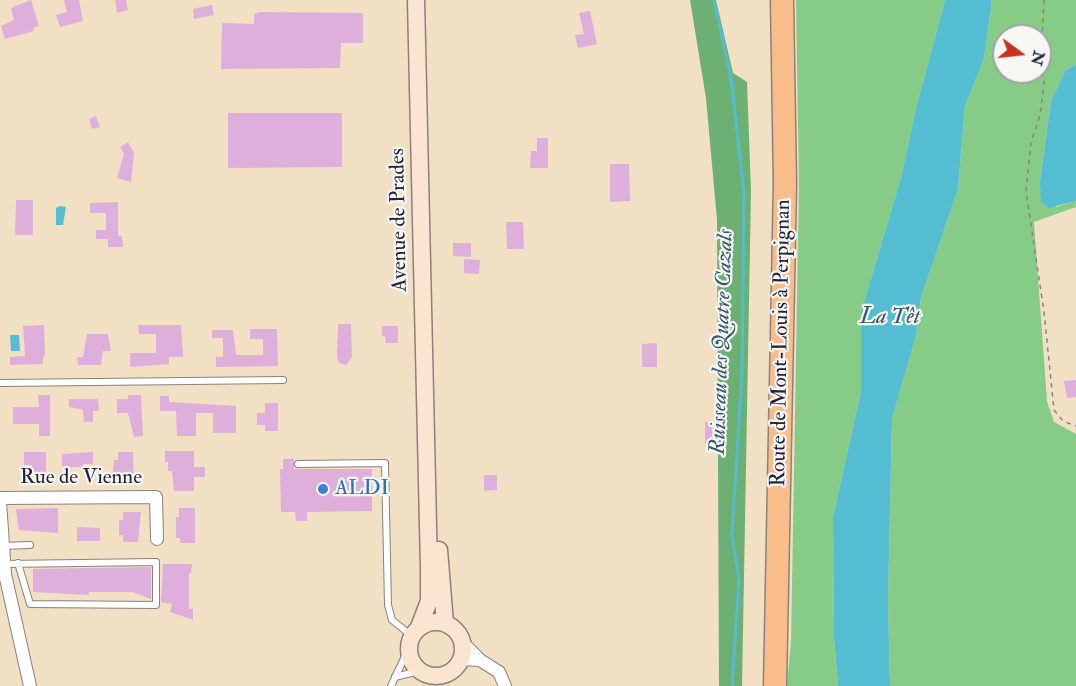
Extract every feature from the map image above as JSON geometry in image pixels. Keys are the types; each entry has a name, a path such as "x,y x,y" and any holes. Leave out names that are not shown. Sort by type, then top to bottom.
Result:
{"highway":[{"name":"Route de Mont-Louis à Perpignan","path":"760,686 770,189 767,0"},
{"name":"Route de Mont-Louis à Perpignan","path":"775,686 784,183 782,0"}],"main road":[{"name":"Avenue de Prades","path":"413,637 429,601 428,438 416,0"},
{"name":"Avenue de Prades","path":"428,438 445,623"},
{"path":"427,622 445,623 453,627 462,642 452,672 428,678 410,658 413,637 427,622"}],"street":[{"name":"Rue de Vienne","path":"0,498 156,497 157,539"},
{"path":"0,502 4,564 30,686"},
{"path":"462,642 480,660 500,672 505,686"},
{"path":"452,672 480,660"}],"lane":[{"path":"0,383 283,380"},
{"path":"298,464 385,463 388,605 392,620 413,637 391,686"},
{"path":"3,546 30,545"},
{"path":"4,564 18,563 156,562 156,605 30,604 18,563"},
{"path":"395,677 428,678"}],"path":[{"path":"1044,0 1041,55 1044,84 1040,115 1032,142 1026,191 1044,312 1054,410 1063,421 1076,426"}],"green space":[{"path":"690,0 716,0 733,73 747,82 751,191 742,686 719,686 717,220 706,98"},
{"path":"796,0 945,0 915,112 901,178 861,312 861,391 833,517 834,639 838,686 787,686 791,641 799,185"},
{"path":"992,0 1076,0 1076,64 1065,71 1051,101 1040,181 1056,207 1076,201 1076,207 1034,222 1047,401 1054,422 1076,434 1076,686 890,686 888,601 892,419 916,336 921,298 958,189 965,106 984,59"}],"water":[{"name":"La Têt","path":"945,0 992,0 984,59 965,106 958,189 921,298 916,336 892,419 888,601 890,686 838,686 834,639 833,517 861,391 861,312 901,178 915,112"},
{"path":"1076,64 1076,201 1049,208 1041,202 1040,181 1051,101 1065,71"},
{"path":"66,207 63,225 56,225 56,208"},
{"path":"10,335 19,335 20,351 11,351"}],"building":[{"path":"31,0 39,26 33,28 34,31 5,39 1,26 14,20 11,8"},
{"path":"64,0 79,0 83,21 60,27 56,15 67,12"},
{"path":"115,0 126,0 128,10 117,13"},
{"path":"212,5 214,15 194,19 193,9"},
{"path":"590,11 597,44 578,48 575,35 584,34 579,13"},
{"path":"260,12 363,13 363,43 341,43 340,68 221,69 222,23 254,24 254,14"},
{"path":"228,113 342,113 342,167 228,168"},
{"path":"96,116 100,127 92,129 89,119"},
{"path":"537,138 548,138 548,168 530,168 531,151 537,151"},
{"path":"128,142 134,153 131,182 117,178 124,154 120,147"},
{"path":"610,164 629,164 630,201 610,202"},
{"path":"16,200 33,200 33,235 15,235"},
{"path":"118,202 118,236 122,236 123,247 108,247 108,239 96,239 96,230 106,230 106,213 90,213 90,203"},
{"path":"506,222 523,222 524,249 507,249"},
{"path":"453,243 471,243 471,257 453,256"},
{"path":"464,259 480,260 479,274 464,273"},
{"path":"338,324 351,324 352,357 346,365 339,363 337,358"},
{"path":"44,325 43,364 10,365 10,357 25,356 23,326"},
{"path":"138,325 181,325 183,357 169,357 169,364 130,367 130,353 156,353 156,334 139,334"},
{"path":"382,326 398,326 398,343 386,343 385,336 382,336"},
{"path":"250,329 277,329 278,366 216,367 216,357 223,357 223,338 212,338 212,330 233,330 236,355 263,355 263,339 250,339"},
{"path":"87,334 108,334 111,351 103,351 101,365 78,365 77,357 83,357"},
{"path":"657,343 657,367 642,367 642,344"},
{"path":"1076,380 1076,397 1067,398 1064,381"},
{"path":"38,395 50,395 50,436 39,436 39,424 13,424 13,407 39,407"},
{"path":"128,395 141,395 143,436 134,437 128,413 117,413 117,399 128,399"},
{"path":"160,396 169,396 169,402 236,406 236,433 213,433 213,413 196,413 196,436 177,436 176,411 160,411"},
{"path":"69,399 98,399 99,411 93,411 93,422 84,422 83,410 69,407"},
{"path":"265,403 278,403 278,431 265,431 265,425 257,425 257,413 265,413"},
{"path":"705,422 712,422 713,444 705,444"},
{"path":"165,451 194,451 194,467 205,467 205,477 194,477 194,491 174,491 172,471 168,471"},
{"path":"24,452 46,452 46,479 36,479 32,465 24,465"},
{"path":"93,452 93,464 83,464 83,467 62,467 62,454"},
{"path":"118,452 133,452 134,485 112,485 114,460 118,460"},
{"name":"ALDI","path":"283,459 294,459 294,469 372,469 372,511 307,512 307,521 296,521 295,512 281,512 280,469 283,469"},
{"path":"484,475 497,475 497,490 484,491"},
{"path":"58,508 58,533 19,530 16,509"},
{"path":"179,508 195,508 195,543 180,543 180,538 176,538 176,517 179,517"},
{"path":"123,512 141,512 138,542 123,542 123,535 119,535 119,520 123,520"},
{"path":"77,527 100,528 100,541 77,541"},
{"path":"163,564 192,564 191,573 189,573 189,609 193,609 193,620 170,612 172,604 161,602"},
{"path":"151,567 151,599 132,592 89,592 89,595 33,592 33,569"}],"waterway":[{"name":"Ruisseau des Quatre Cazals","path":"714,0 731,78 744,193 742,374 732,535 739,580 732,686"}],"place":[{"name":"ALDI","path":"323,489"}]}
